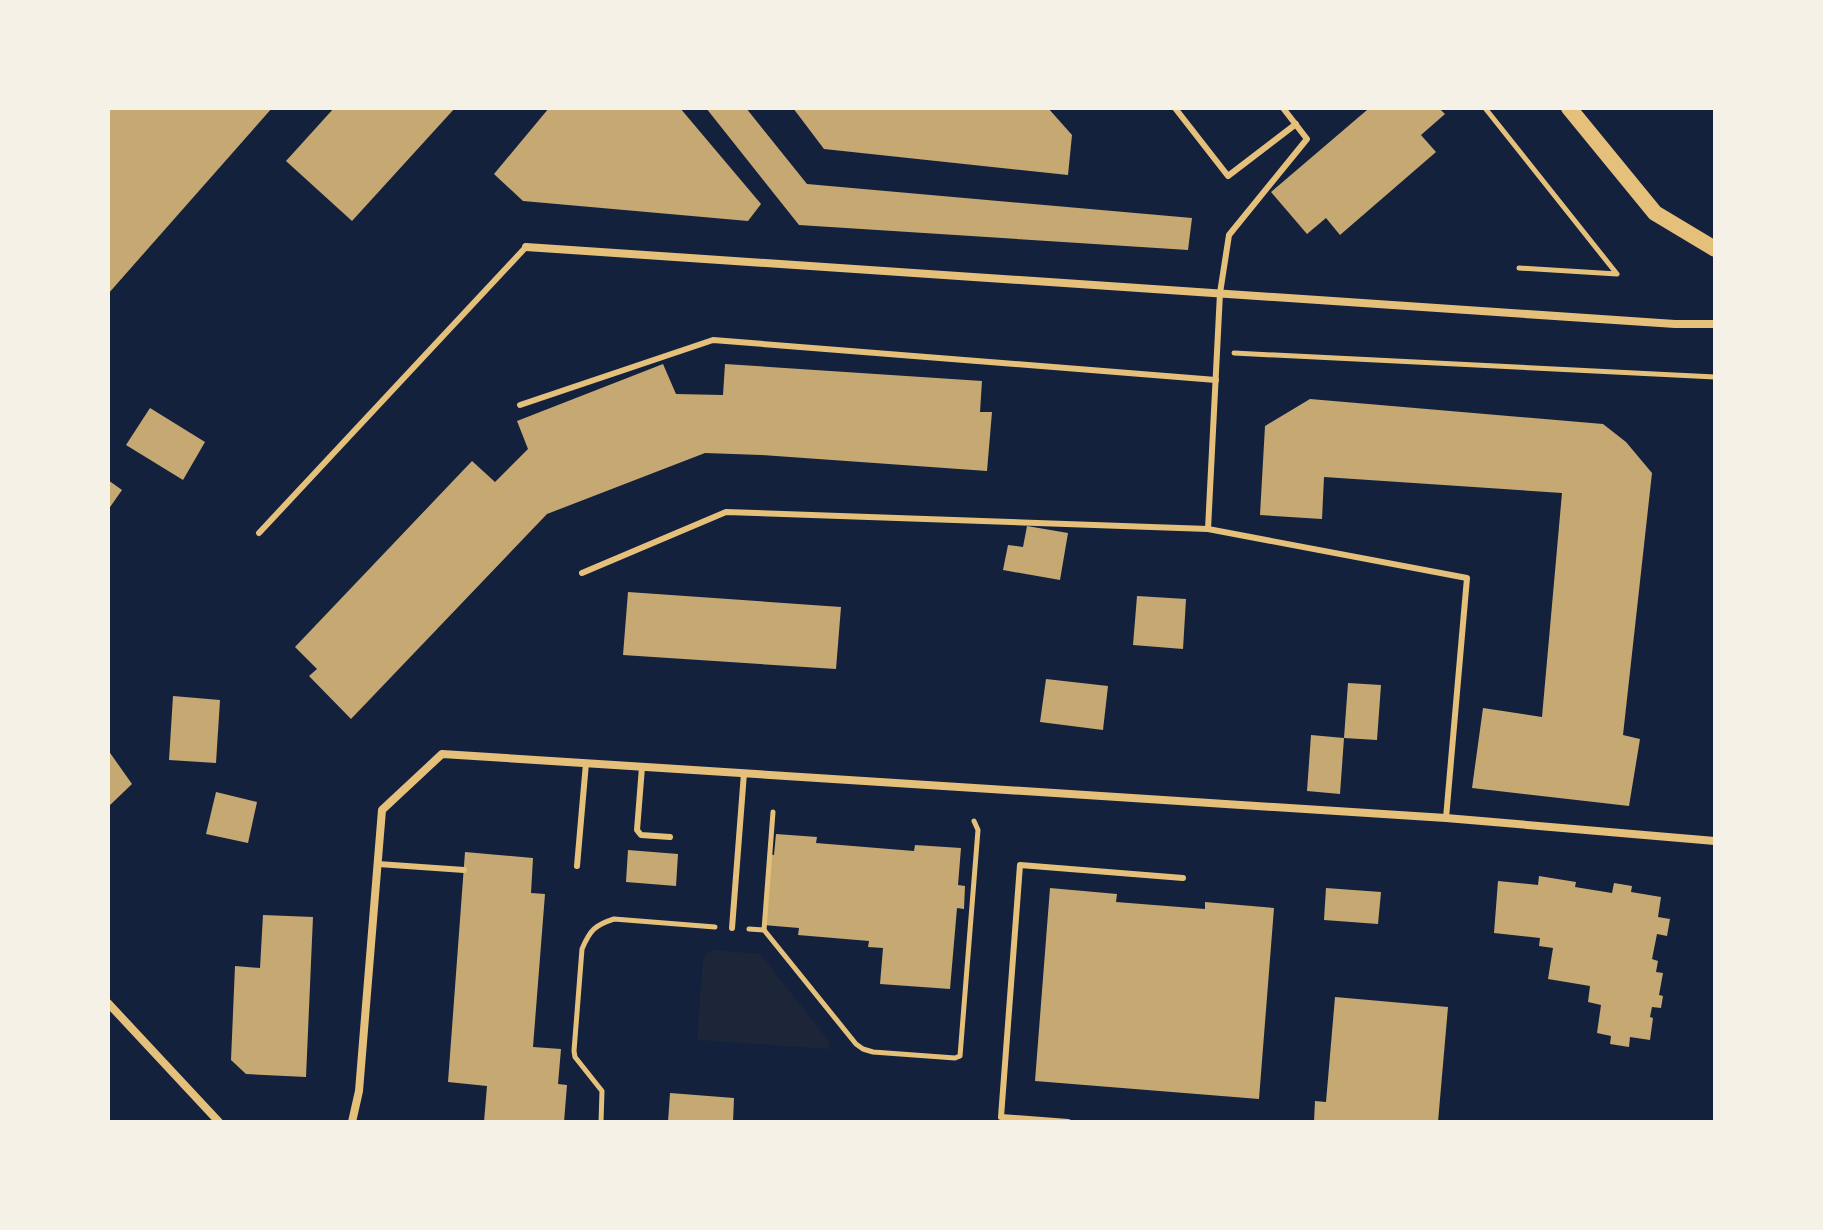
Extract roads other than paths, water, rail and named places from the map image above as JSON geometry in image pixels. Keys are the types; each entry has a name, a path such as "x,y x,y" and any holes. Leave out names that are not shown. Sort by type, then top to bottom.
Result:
{"main road":[{"path":"1569,108 1655,213 1715,249"}],"street":[{"path":"526,247 1675,324 1715,324"},
{"path":"352,1122 359,1091 382,810 442,754 1446,818 1715,841"},
{"path":"108,1003 219,1122"}],"lane":[{"path":"1175,108 1228,176 1296,124"},
{"path":"1208,529 1220,293 1229,235 1307,139 1283,108"},
{"path":"259,533 526,247"},
{"path":"520,405 713,340 1216,380"},
{"path":"582,573 726,512 1208,529 1467,578 1446,818"},
{"path":"577,866 586,763"},
{"path":"642,767 638,833 670,837"},
{"path":"732,928 744,773"},
{"path":"378,864 464,870"},
{"path":"1068,1122 1001,1117 1020,865 1183,878"}]}
